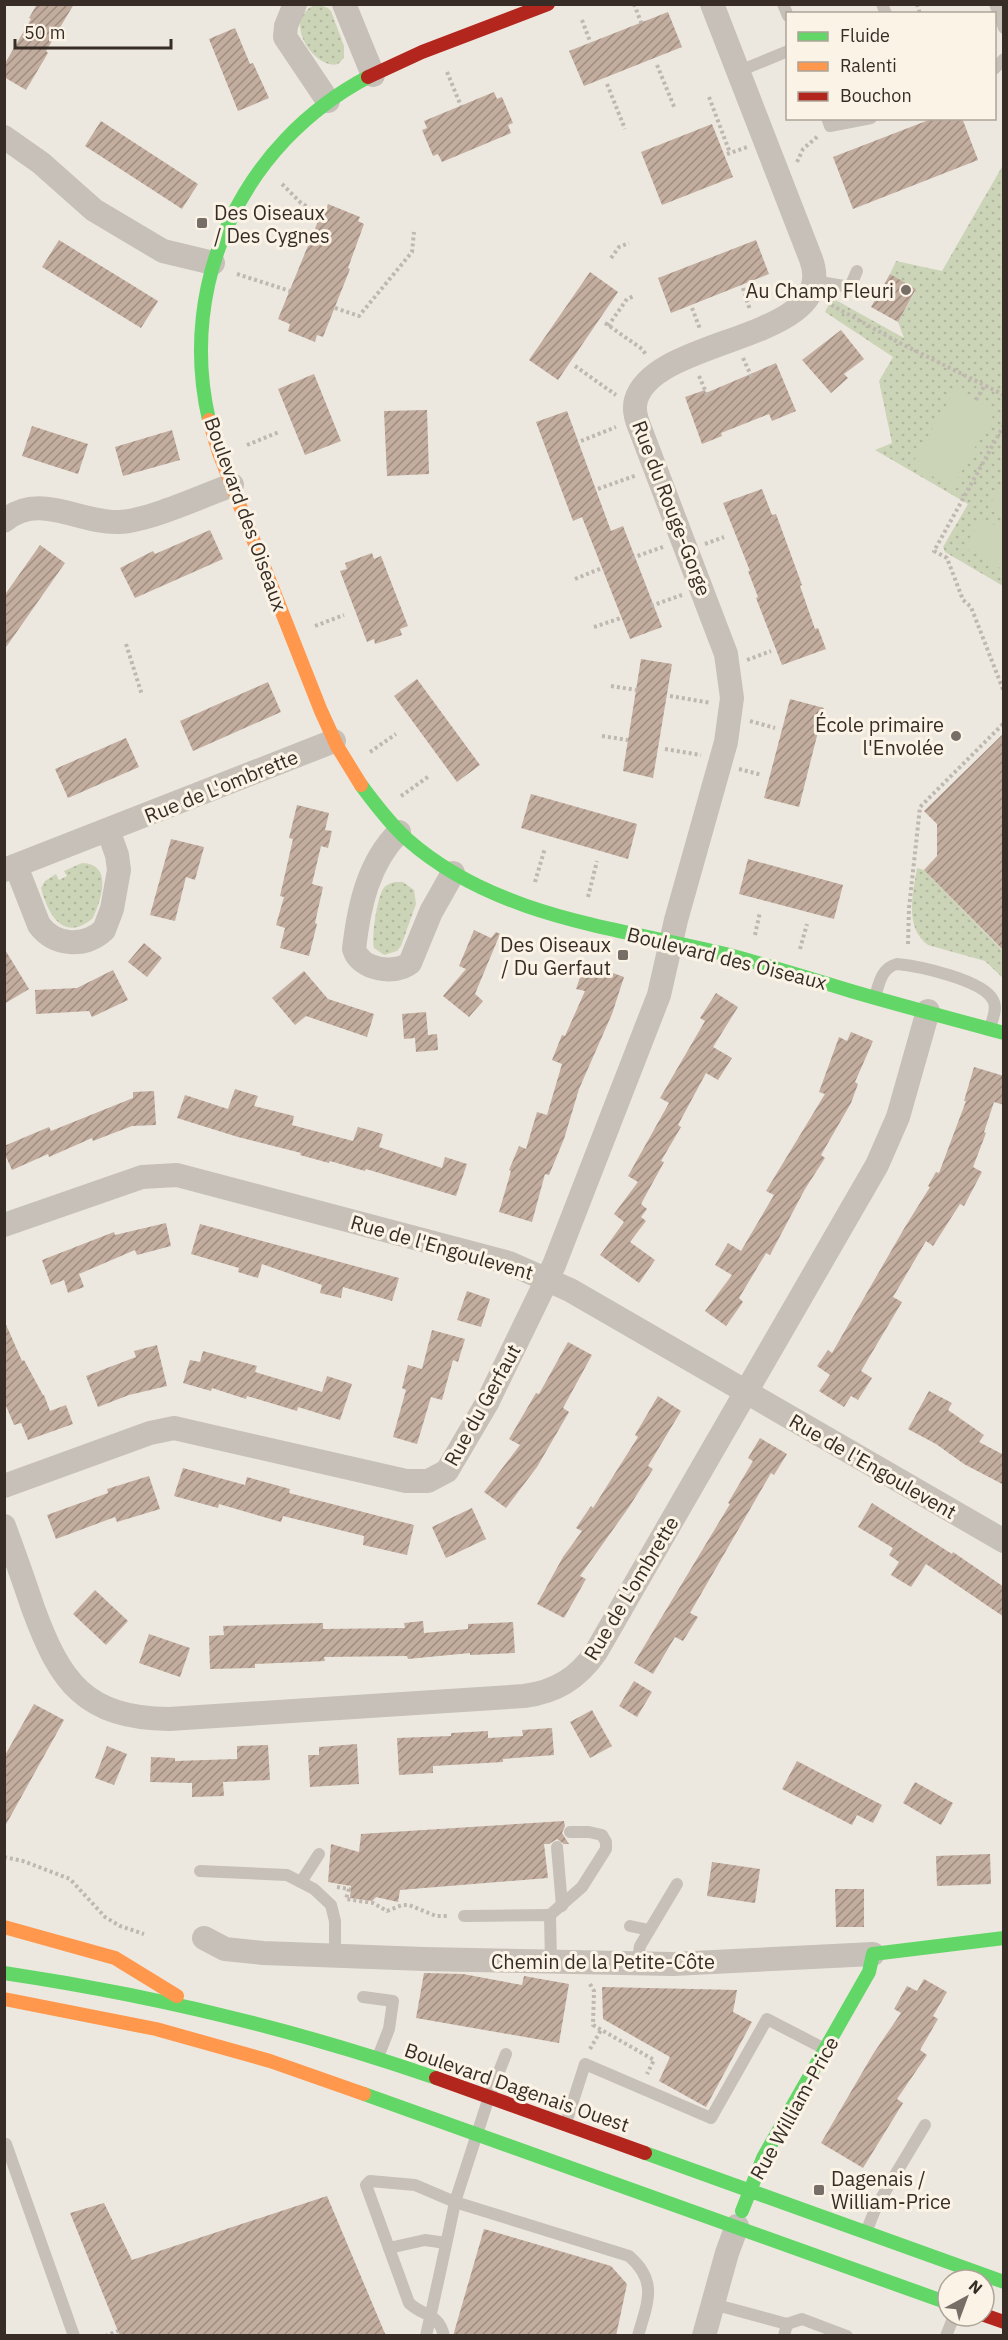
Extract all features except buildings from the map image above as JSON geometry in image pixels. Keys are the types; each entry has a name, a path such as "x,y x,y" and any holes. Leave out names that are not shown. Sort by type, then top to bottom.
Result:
{"main road":[{"name":"Boulevard des Oiseaux","path":"548,4 441,45 373,75 328,101 286,137 250,181 228,221 213,263 207,286 201,346 203,387 209,420 232,485 334,741 350,771 368,797 399,832 421,852 453,873 493,892 530,906 582,921 766,965 997,1031"},
{"path":"4,1928 115,1958 196,2008"},
{"name":"Chemin de la Petite-Côte","path":"873,1954 1004,1938"},
{"name":"Rue William-Price","path":"736,2226 763,2158 869,1972 873,1954"},
{"name":"Boulevard Dagenais Ouest","path":"4,1973 136,1995 196,2008 260,2023 377,2059 566,2124 1004,2282"},
{"path":"4,1999 81,2013 211,2043 314,2076 936,2299"}],"street":[{"path":"295,4 286,26 285,37 328,101"},
{"path":"344,4 373,75"},
{"path":"712,4 813,264 814,281"},
{"path":"4,136 40,163 94,210 163,250 213,263"},
{"name":"Rue du Rouge-Gorge","path":"671,943 723,758 732,688 726,654 635,414 636,401 644,385 666,366 786,318 806,298 814,281"},
{"path":"4,521 21,509 41,507 99,521 133,520 232,485"},
{"name":"Rue de L'ombrette","path":"108,830 118,862 112,909 104,930 84,940 71,942 58,940 42,930 10,868 334,741"},
{"path":"399,832 377,858 368,878 354,949 362,962 394,970 410,963 431,912 453,873"},
{"name":"Rue du Gerfaut","path":"4,1486 150,1433 174,1428 406,1480 428,1481 447,1471 487,1403 548,1279 659,995 671,943"},
{"name":"Rue de L'ombrette","path":"4,1526 44,1639 57,1665 78,1690 98,1704 117,1712 140,1717 169,1719 535,1695 570,1680 590,1660 877,1165 898,1117 928,1011"},
{"name":"Rue de l'Engoulevent","path":"4,1225 142,1177 177,1175 509,1263 548,1279 1004,1541"},
{"name":"Chemin de la Petite-Côte","path":"204,1938 217,1947 236,1951 551,1962 638,1964 737,1962 873,1954"},
{"name":"Rue William-Price","path":"704,2336 736,2226"}],"lane":[{"path":"994,4 1004,28"},
{"path":"737,72 786,52"},
{"path":"829,122 850,120"},
{"path":"814,281 850,287 857,271"},
{"path":"875,997 884,972 897,964 970,982 982,988 993,1000 997,1031"},
{"path":"460,1916 550,1915 562,1906 582,1887 603,1856 606,1842 604,1837 596,1832 570,1832"},
{"path":"557,1847 562,1906"},
{"path":"301,1882 319,1854"},
{"path":"200,1871 287,1875 321,1894 331,1905 335,1921 335,1956"},
{"path":"638,1964 640,1946 677,1884"},
{"path":"550,1915 551,1962"},
{"path":"630,1926 649,1930"},
{"path":"363,1997 393,2001 389,2029 377,2059"},
{"path":"566,2124 585,2064 711,2118 767,2019 826,2049"},
{"path":"426,2336 455,2202 489,2097 506,2054"},
{"path":"866,2232 877,2205 925,2125"},
{"path":"6,2144 74,2336"},
{"path":"444,2336 439,2321 416,2309 410,2303 366,2185 373,2180 415,2185 455,2202 629,2256 642,2270 649,2290 638,2336"},
{"path":"389,2248 431,2239 446,2243"},
{"path":"713,2304 786,2330 802,2319 848,2336"}],"path":[{"path":"634,4 642,25"},
{"path":"582,21 591,44"},
{"path":"657,65 675,109"},
{"path":"447,72 461,106"},
{"path":"607,84 625,129"},
{"path":"709,96 729,154 749,147"},
{"path":"796,165 802,150 829,122"},
{"path":"280,183 301,203 321,213"},
{"path":"334,308 359,316 412,252 414,232"},
{"path":"611,258 619,247 629,243"},
{"path":"236,273 290,291"},
{"path":"743,288 752,314"},
{"path":"634,296 627,299 607,325 642,349 648,357"},
{"path":"827,303 898,342 1004,395"},
{"path":"692,308 702,334"},
{"path":"743,357 753,380"},
{"path":"575,366 620,397"},
{"path":"699,374 708,397"},
{"path":"976,400 985,385"},
{"path":"580,441 622,424"},
{"path":"1004,425 934,552 947,558 963,600 971,607 1004,692"},
{"path":"246,445 279,432"},
{"path":"598,489 639,474"},
{"path":"705,544 724,537"},
{"path":"633,558 666,546"},
{"path":"575,579 602,568"},
{"path":"651,606 684,594"},
{"path":"315,626 344,615"},
{"path":"594,627 621,618"},
{"path":"126,644 142,694"},
{"path":"747,660 771,651"},
{"path":"610,686 636,690"},
{"path":"670,696 712,703"},
{"path":"748,721 775,728"},
{"path":"908,944 909,908 920,807 1004,723"},
{"path":"368,753 396,734"},
{"path":"602,736 628,740"},
{"path":"665,748 705,755"},
{"path":"739,769 762,775"},
{"path":"401,796 429,776"},
{"path":"535,882 545,848"},
{"path":"588,897 597,861"},
{"path":"753,942 760,912"},
{"path":"799,953 807,924"},
{"path":"4,1857 23,1861 70,1879 105,1917 120,1926 144,1934"},
{"path":"330,1886 349,1889 346,1899 373,1904 387,1911 402,1905 409,1905 436,1916 460,1916"},
{"path":"594,1991 593,2025 654,2060"},
{"path":"585,2064 591,2046 601,2029"},
{"path":"105,2336 118,2331"}],"green space":[{"path":"317,4 331,11 344,46 344,58 338,64 329,64 320,60 311,52 301,31 301,21 306,11"},
{"path":"1003,165 1003,586 945,552 943,547 968,504 875,450 892,443 879,381 893,357 825,312 832,298 904,338 898,322 916,290 890,274 896,261 942,271"},
{"path":"956,388 995,412 952,488 912,464"},
{"path":"1003,482 1003,517 988,508"},
{"path":"982,518 1003,530 1003,570 964,547"},
{"path":"82,863 98,869 103,884 102,893 93,918 74,928 66,927 53,916 41,888 45,881 56,874 59,880 67,876 64,871"},
{"path":"917,868 924,870 1003,951 1003,978 985,961 928,945 920,938 912,910"},
{"path":"395,882 403,882 414,890 416,904 401,946 397,951 384,955 374,948 375,918 383,889"}],"traffic: fast":[{"path":"209,420 202,368 203,317 212,268 230,222 254,178 286,139 324,105 368,77"},
{"path":"361,785 401,834 443,867 481,888 521,904 605,928 733,956 870,997 1004,1033"},
{"path":"742,2211 763,2158 869,1972 873,1954 1004,1938"},
{"path":"4,1973 114,1992 223,2015 330,2044 436,2078"},
{"path":"364,2094 936,2299"},
{"path":"645,2153 1004,2282"}],"traffic: slow":[{"path":"209,420 219,453 321,711 337,746 361,785"},
{"path":"4,1927 115,1958 177,1996"},
{"path":"4,1999 156,2029 270,2061 364,2094"}],"traffic: jam":[{"path":"368,77 422,52 548,4"},
{"path":"436,2078 645,2153"},
{"path":"996,2319 1004,2322"}],"place":[{"name":"Des Oiseaux / Des Cygnes","path":"202,223"},
{"name":"Au Champ Fleuri","path":"906,290"},
{"name":"École primaire l'Envolée","path":"956,736"},
{"name":"Des Oiseaux / Du Gerfaut","path":"623,955"},
{"name":"Dagenais / William-Price","path":"819,2190"}]}
